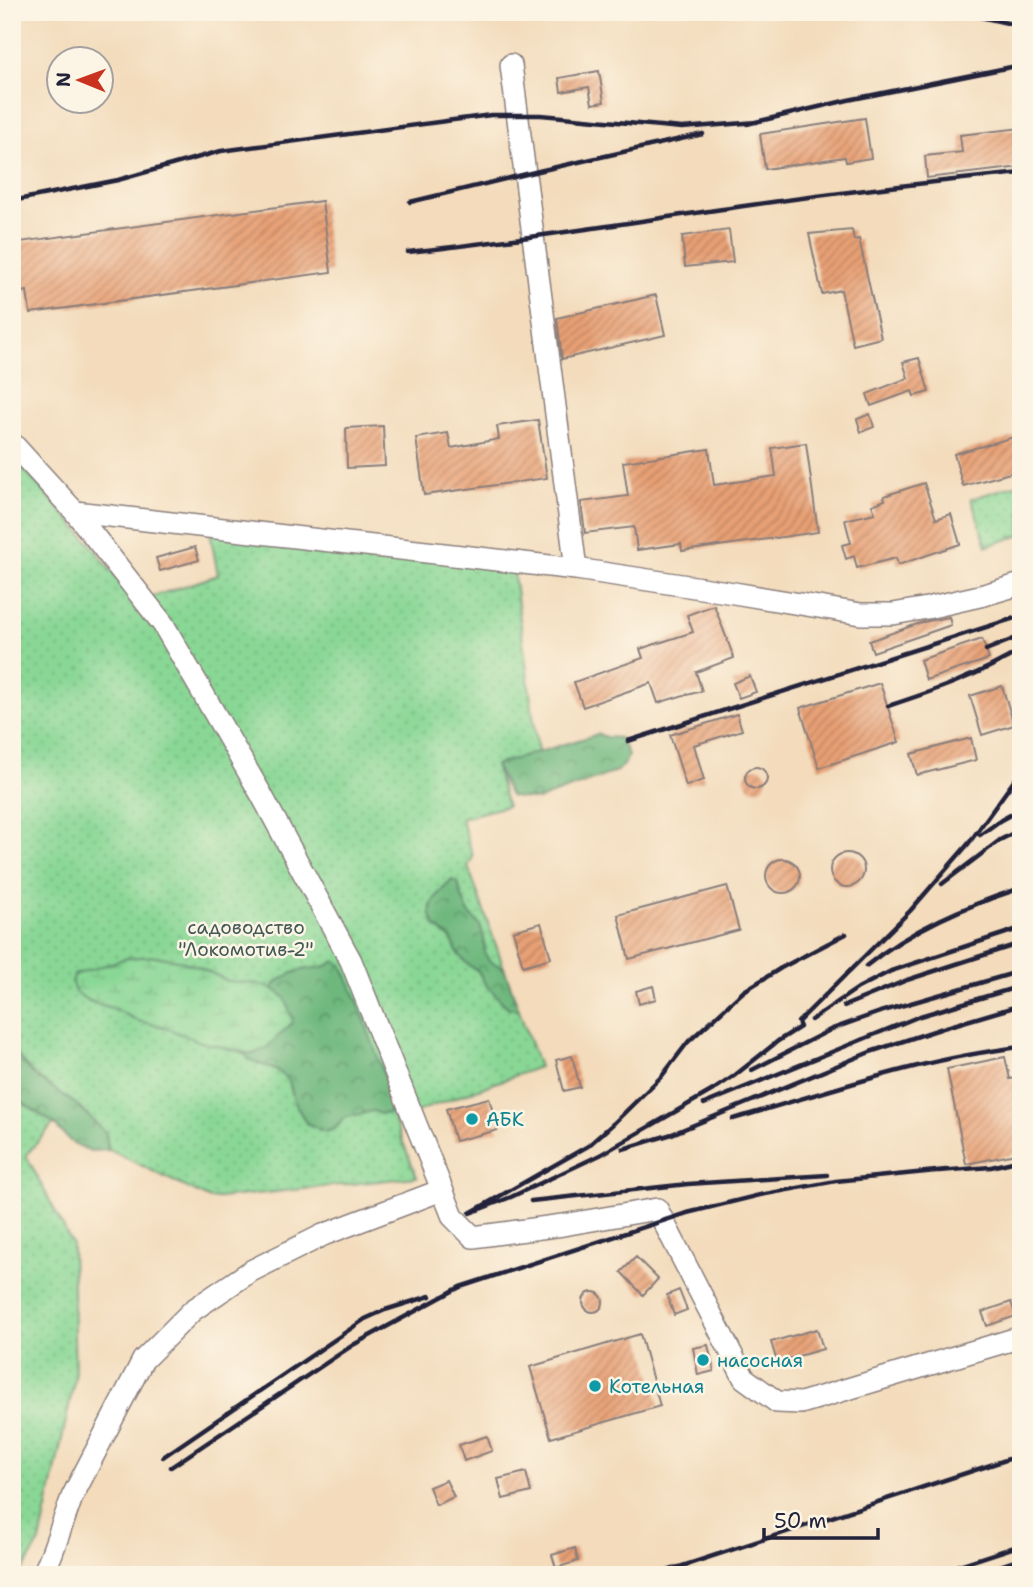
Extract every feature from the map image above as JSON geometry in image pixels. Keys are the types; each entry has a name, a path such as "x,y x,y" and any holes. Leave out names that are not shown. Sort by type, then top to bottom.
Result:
{"lane":[{"path":"511,65 576,569"},
{"path":"12,443 75,512 163,624 261,794 351,961 453,1217 473,1237 657,1209 744,1378 777,1402 801,1403 1021,1337"},
{"path":"75,512 576,569 861,614 893,614 927,608 1021,584"},
{"path":"43,1575 72,1497 143,1360 193,1310 251,1271 323,1235 442,1190"}],"green space":[{"name":"садоводство \"Локомотив-2\"","path":"12,456 89,542 136,602 218,575 210,532 513,568 538,752 495,765 507,806 461,818 473,857 468,866 539,1067 394,1120 417,1177 210,1199 54,1123 26,1155 72,1244 75,1378 40,1542 20,1575 12,1575"},
{"path":"1021,483 1021,535 987,546 971,499"},
{"path":"598,734 620,738 628,755 618,771 538,800 510,796 495,765"},
{"path":"452,880 458,883 469,913 480,925 489,961 504,968 519,1010 509,1008 503,1003 485,984 478,971 458,954 452,940 435,926 430,913 432,903"},
{"path":"155,956 178,960 227,981 258,984 273,989 285,998 293,1022 265,1049 252,1054 201,1042 161,1026 138,1021 115,1009 89,1001 75,992 72,983 74,975 127,958"},
{"path":"335,961 342,965 358,1002 393,1106 391,1113 380,1114 373,1111 344,1118 336,1128 326,1132 306,1123 294,1101 289,1081 278,1071 250,1060 242,1052 252,1054 285,998 273,989 275,984 294,973 324,967"},
{"path":"12,1049 34,1075 76,1104 106,1133 108,1150 90,1151 71,1142 53,1123 24,1104 12,1091"}],"building":[{"path":"599,71 604,102 592,104 589,87 561,92 559,78"},
{"path":"865,118 871,158 846,162 845,157 765,169 760,134"},
{"path":"1021,128 1021,167 927,178 925,156 962,152 960,135"},
{"path":"322,201 331,272 30,313 27,291 12,293 12,243"},
{"path":"729,230 733,262 685,267 682,236"},
{"path":"852,230 854,240 859,239 881,338 853,345 841,290 822,294 809,234"},
{"path":"656,295 665,335 562,359 557,318"},
{"path":"919,358 929,392 914,396 912,391 871,406 867,394 908,378 903,362"},
{"path":"870,414 874,427 861,432 857,419"},
{"path":"538,420 547,478 424,495 416,438 448,433 451,448 499,439 497,426"},
{"path":"383,426 385,466 347,468 346,428"},
{"path":"1021,435 1021,470 963,486 954,454"},
{"path":"806,443 818,532 682,551 681,544 637,550 634,527 585,533 581,502 628,496 623,462 709,449 714,485 776,476 772,448"},
{"path":"924,483 936,519 951,514 960,544 898,565 896,558 857,568 854,556 846,559 842,545 851,543 845,520 875,513 872,505 885,500 884,496"},
{"path":"195,547 199,560 160,571 156,558"},
{"path":"714,605 734,658 696,672 702,691 658,703 651,683 583,707 574,682 643,658 640,649 693,632 687,615"},
{"path":"949,617 951,625 873,652 869,641 923,622"},
{"path":"982,639 989,659 926,680 920,660"},
{"path":"750,676 756,692 739,698 733,683"},
{"path":"880,683 899,742 819,768 800,708"},
{"path":"1002,686 1014,725 982,735 970,696"},
{"path":"737,714 742,730 694,745 704,780 686,786 670,735"},
{"path":"971,738 976,760 917,775 911,754"},
{"path":"752,767 760,767 767,774 767,782 760,789 752,789 745,782 745,774"},
{"path":"847,853 859,858 864,870 859,882 847,887 835,882 830,870 835,858"},
{"path":"783,859 795,864 800,876 795,888 783,893 771,888 766,876 771,864"},
{"path":"727,886 739,930 629,959 618,915"},
{"path":"541,923 551,958 523,966 513,931"},
{"path":"653,986 656,999 639,1004 636,991"},
{"path":"572,1056 580,1087 564,1091 556,1060"},
{"path":"1005,1057 1010,1079 1021,1077 1021,1153 966,1164 947,1069"},
{"name":"АБК","path":"489,1098 498,1130 455,1141 446,1109"},
{"path":"636,1257 658,1279 643,1295 621,1272"},
{"path":"679,1290 687,1310 674,1315 667,1295"},
{"path":"593,1292 600,1295 603,1302 600,1309 593,1312 586,1309 583,1302 586,1295"},
{"path":"1011,1302 1016,1316 987,1326 982,1312"},
{"path":"817,1329 823,1349 777,1362 771,1342"},
{"name":"Котельная","path":"640,1334 660,1406 551,1438 530,1367"},
{"name":"насосная","path":"708,1345 714,1371 698,1375 693,1348"},
{"path":"487,1436 492,1451 464,1461 459,1445"},
{"path":"526,1472 531,1492 503,1499 498,1479"},
{"path":"446,1480 454,1497 436,1505 429,1487"},
{"path":"575,1548 578,1561 556,1568 552,1555"}],"railway":[{"path":"958,12 1021,26"},
{"path":"747,124 848,100 1021,65"},
{"path":"12,201 118,180 221,151 491,115 541,115 682,128 757,122"},
{"path":"410,202 703,134"},
{"path":"408,252 818,196 1021,173"},
{"path":"628,741 1021,616"},
{"path":"986,650 1021,636"},
{"path":"888,706 956,682 1021,650"},
{"path":"846,934 744,991 688,1042 662,1076 588,1146 470,1213 600,1155 713,1090 800,1027 798,1022 910,911 969,843 1021,771"},
{"path":"980,835 1021,809"},
{"path":"942,884 1000,840 1021,829"},
{"path":"866,966 920,930 1021,888"},
{"path":"811,1020 858,988 891,971 1021,928"},
{"path":"844,1006 907,980 1021,943"},
{"path":"752,1070 832,1029 880,1012 1021,971"},
{"path":"704,1104 920,1016 1021,986"},
{"path":"623,1149 672,1134 870,1052 1021,1005"},
{"path":"733,1119 911,1067 1021,1047"},
{"path":"939,1171 991,1167 1021,1160"},
{"path":"171,1467 353,1345 460,1287 687,1213 760,1195 836,1181 946,1170"},
{"path":"531,1201 688,1184 827,1175"},
{"path":"163,1457 365,1319 430,1296"},
{"path":"655,1575 1021,1455"},
{"path":"929,1575 1021,1545"},
{"path":"973,1575 1021,1559"}],"place":[{"name":"АБК","path":"472,1119"},
{"name":"насосная","path":"703,1360"},
{"name":"Котельная","path":"595,1386"}]}
